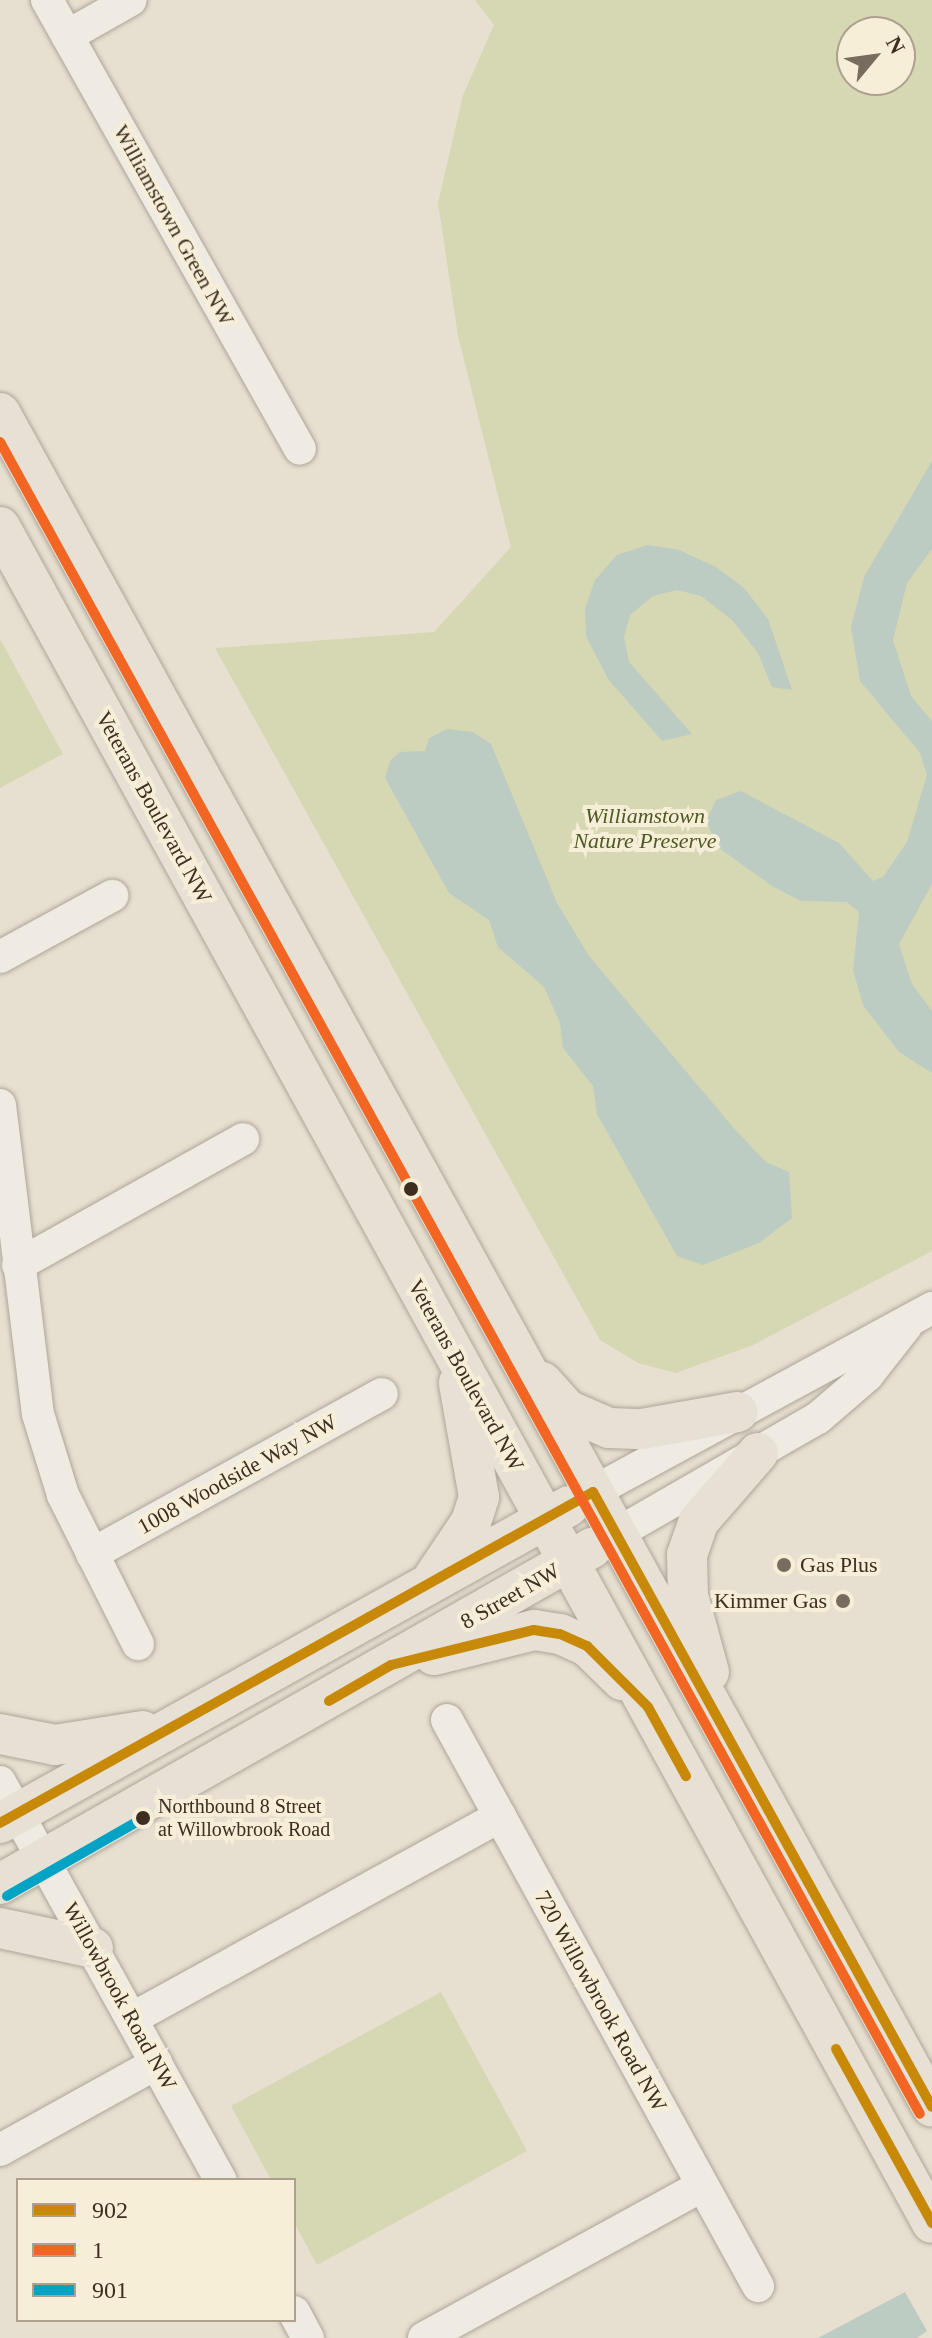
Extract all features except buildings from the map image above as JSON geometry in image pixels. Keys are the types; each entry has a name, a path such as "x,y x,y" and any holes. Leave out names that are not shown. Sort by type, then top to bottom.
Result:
{"main road":[{"path":"0,413 932,2107"},
{"name":"Veterans Boulevard NW","path":"0,527 932,2223"},
{"path":"430,1582 471,1522 479,1497 455,1355"},
{"path":"519,1356 567,1410 609,1428 642,1429 737,1412"},
{"path":"725,1734 688,1596 687,1555 699,1521 758,1453"},
{"name":"8 Street NW","path":"6,1806 174,1725 593,1492"},
{"name":"8 Street NW","path":"0,1884 391,1665 616,1534"},
{"path":"391,1665 534,1630 560,1634 587,1646 648,1707"},
{"path":"0,1734 55,1745 174,1725"},
{"path":"0,1928 93,1948"}],"street":[{"name":"Williamstown Green NW","path":"47,0 300,449"},
{"path":"67,36 131,0"},
{"path":"0,957 112,896"},
{"path":"0,1105 6,1209 18,1265 38,1414 63,1495 138,1644"},
{"path":"18,1265 243,1139"},
{"name":"8 Street NW","path":"593,1492 921,1314"},
{"name":"8 Street NW","path":"616,1534 828,1410 867,1376 921,1314"},
{"name":"1008 Woodside Way NW","path":"92,1554 382,1394"},
{"name":"720 Willowbrook Road NW","path":"447,1720 758,2286"},
{"name":"Willowbrook Road NW","path":"6,1806 43,1859 220,2178"},
{"path":"133,2018 500,1816"},
{"path":"0,2150 157,2063"},
{"path":"424,2338 702,2186"},
{"path":"296,2316 308,2338"}],"green space":[{"name":"Williamstown Nature Preserve","path":"475,0 932,0 932,1251 753,1345 676,1373 638,1363 600,1340 215,648 434,632 511,547 458,336 438,203 463,95 494,25"},
{"path":"0,639 63,754 0,788"},
{"path":"441,1992 527,2151 317,2265 296,2226 296,2178 270,2178 231,2106"}],"shaded area":[{"path":"932,461 932,549 907,583 893,640 911,696 932,721 932,884 899,944 912,984 932,1011 932,1073 899,1052 863,1005 853,970 859,912 847,902 801,901 772,886 719,848 706,821 716,800 741,791 839,843 873,881 883,877 907,842 927,775 920,753 860,681 851,627 864,577"},
{"path":"648,545 679,550 716,567 744,588 768,619 792,690 772,687 758,653 732,620 701,596 677,590 653,596 630,615 624,637 629,662 692,734 662,741 608,679 586,636 585,609 595,580 617,555"},
{"path":"447,729 473,732 491,744 557,903 589,956 732,1126 766,1162 789,1172 792,1218 759,1243 703,1265 677,1256 597,1114 593,1086 563,1048 560,1023 544,987 498,947 489,920 449,893 385,778 390,761 400,752 425,751 429,738"},
{"path":"905,2292 927,2331 917,2338 818,2338"}],"transit line":[{"name":"1","path":"0,442 920,2114"},
{"name":"902","path":"0,1823 593,1492 932,2107"},
{"name":"902","path":"329,1701 391,1665 534,1630 560,1634 587,1646 648,1707 686,1776"},
{"name":"901","path":"7,1896 144,1818"},
{"name":"902","path":"836,2049 932,2223"}],"place":[{"name":"Gas Plus","path":"784,1565"},
{"name":"Kimmer Gas","path":"843,1601"},
{"name":"Northbound 8 Street at Willowbrook Road","path":"143,1818"}]}
